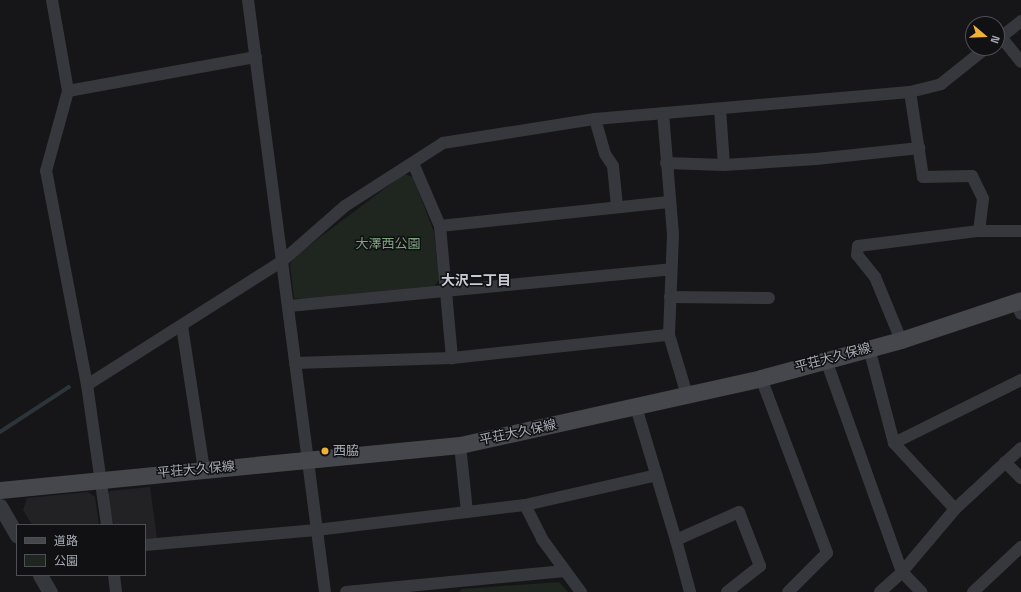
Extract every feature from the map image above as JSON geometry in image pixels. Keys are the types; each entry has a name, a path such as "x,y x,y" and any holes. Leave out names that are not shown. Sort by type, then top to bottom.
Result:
{"main road":[{"name":"平荘大久保線","path":"0,490 460,445 761,378 901,340 1019,305"}],"street":[{"path":"52,0 68,91 46,171 87,385 107,524"},
{"path":"248,0 281,262 289,306 306,460 325,592"},
{"path":"1005,33 1021,21"},
{"path":"1005,45 1021,62"},
{"path":"87,385 281,262 345,206 443,143 595,119 910,92 941,84 976,56"},
{"path":"68,91 256,57"},
{"path":"910,92 923,177 972,176 983,199 979,231"},
{"path":"720,108 724,165"},
{"path":"662,113 673,235 670,269 669,334 687,395"},
{"path":"595,119 605,154 613,166 617,206"},
{"path":"666,163 724,165 816,159 919,148"},
{"path":"413,163 440,226 452,358"},
{"path":"440,226 617,206 669,202"},
{"path":"901,340 875,277 857,255 858,246 979,231 1021,231"},
{"path":"289,306 670,269"},
{"path":"670,297 769,298"},
{"path":"182,326 204,469"},
{"path":"295,364 452,358 669,334"},
{"path":"869,348 894,443 955,509"},
{"path":"826,360 902,572 921,592"},
{"path":"761,378 828,553 788,592"},
{"path":"894,443 1021,380"},
{"path":"636,407 690,592"},
{"path":"460,445 467,512"},
{"path":"880,592 902,572 955,509 1021,448"},
{"path":"1006,462 1021,478"},
{"path":"146,545 316,530 525,506 657,475"},
{"path":"0,506 16,533"},
{"path":"525,506 542,539 581,592"},
{"path":"676,540 739,512 760,566 727,592"},
{"path":"973,592 1021,547"},
{"path":"346,592 565,571"},
{"path":"41,576 50,592"},
{"path":"114,576 116,592"}],"shaded area":[{"path":"150,487 157,538 146,539 146,524 114,524 107,496 110,491"},
{"path":"88,492 95,497 99,524 31,524 23,510 27,498"}],"green space":[{"name":"大澤西公園","path":"404,174 413,177 434,232 439,280 433,288 302,299 294,298 290,264 295,256"},
{"path":"559,582 568,592 459,592 462,589"}],"waterway":[{"path":"0,432 69,387"}],"place":[{"name":"西脇","path":"325,451"}],"district":[{"name":"大沢二丁目","path":"476,280"}]}
